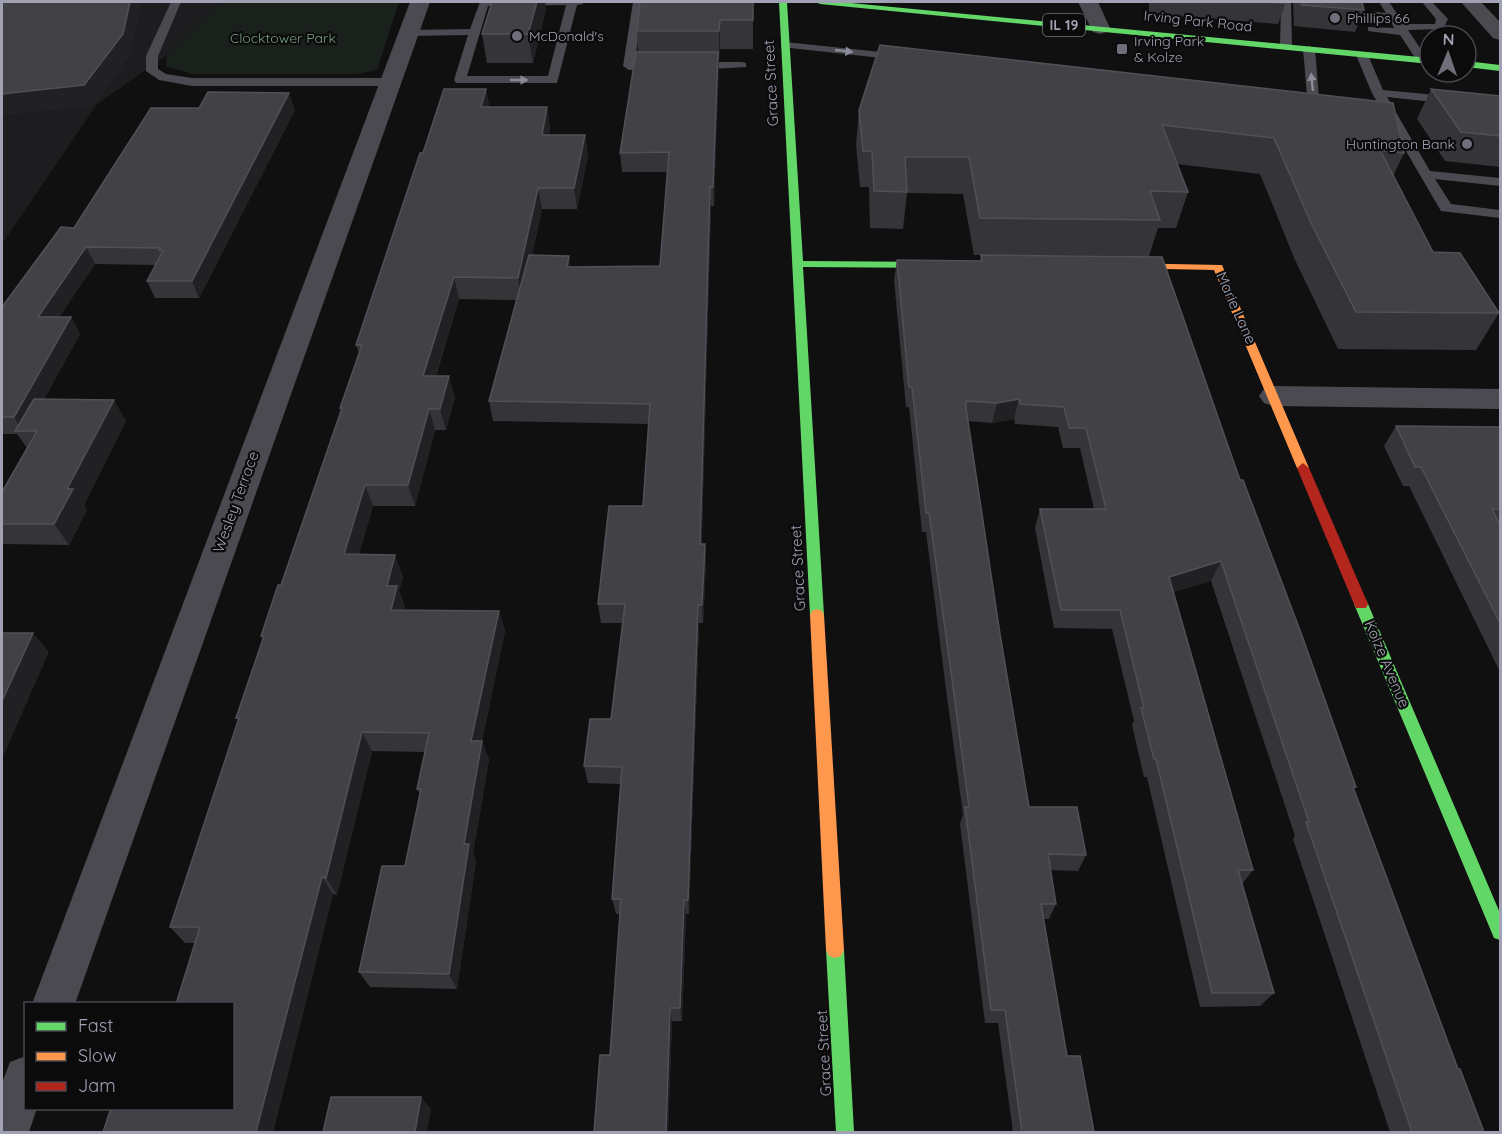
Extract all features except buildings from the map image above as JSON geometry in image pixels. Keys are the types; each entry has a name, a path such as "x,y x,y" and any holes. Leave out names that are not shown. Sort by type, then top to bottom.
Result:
{"street":[{"name":"Wesley Terrace","path":"54,1002 420,2"},
{"name":"Grace Street","path":"783,2 845,1132"},
{"name":"Irving Park Road","path":"820,2 1418,60"},
{"path":"1088,2 1100,28"},
{"path":"1471,2 1500,34"},
{"path":"1478,65 1500,68"},
{"path":"798,264 950,265"},
{"name":"Marie Lane","path":"1101,266 1218,267 1274,396"},
{"path":"1274,396 1500,399"},
{"name":"Kolze Avenue","path":"1274,396 1500,932"},
{"path":"6,1132 24,1083"}],"lane":[{"path":"177,2 152,56 152,71 163,77 192,82 389,82"},
{"path":"576,2 553,80 460,80 484,3 576,2"},
{"path":"638,2 629,66 742,65"},
{"path":"1384,2 1418,51"},
{"path":"1372,29 1398,25 1439,27 1442,19 1427,2"},
{"path":"1286,47 1290,21 1286,4 1300,7"},
{"path":"1368,14 1398,25"},
{"path":"408,33 475,32"},
{"path":"785,45 915,59"},
{"path":"1279,98 1306,100 1313,98 1309,49"},
{"path":"1362,55 1378,93 1446,208 1500,214"},
{"path":"1378,93 1500,105"},
{"path":"1426,174 1500,182"}],"shaded area":[{"path":"2,2 222,2 167,55 97,104 2,244"}],"green space":[{"name":"Clocktower Park","path":"222,2 399,2 377,70 357,74 191,74 166,66 167,55"}],"traffic: fast":[{"path":"783,2 817,615"},
{"path":"820,2 1418,60"},
{"path":"1478,65 1500,68"},
{"path":"798,264 940,265"},
{"path":"1361,604 1500,932"},
{"path":"835,950 845,1132"}],"traffic: slow":[{"path":"1120,266 1218,267 1303,468"},
{"path":"817,615 835,950"}],"traffic: jam":[{"path":"1303,468 1361,604"}],"place":[{"name":"Phillips 66","path":"1335,18"},
{"name":"McDonald's","path":"517,36"},
{"name":"Irving Park & Kolze","path":"1122,49"},
{"name":"Huntington Bank","path":"1467,144"}]}
